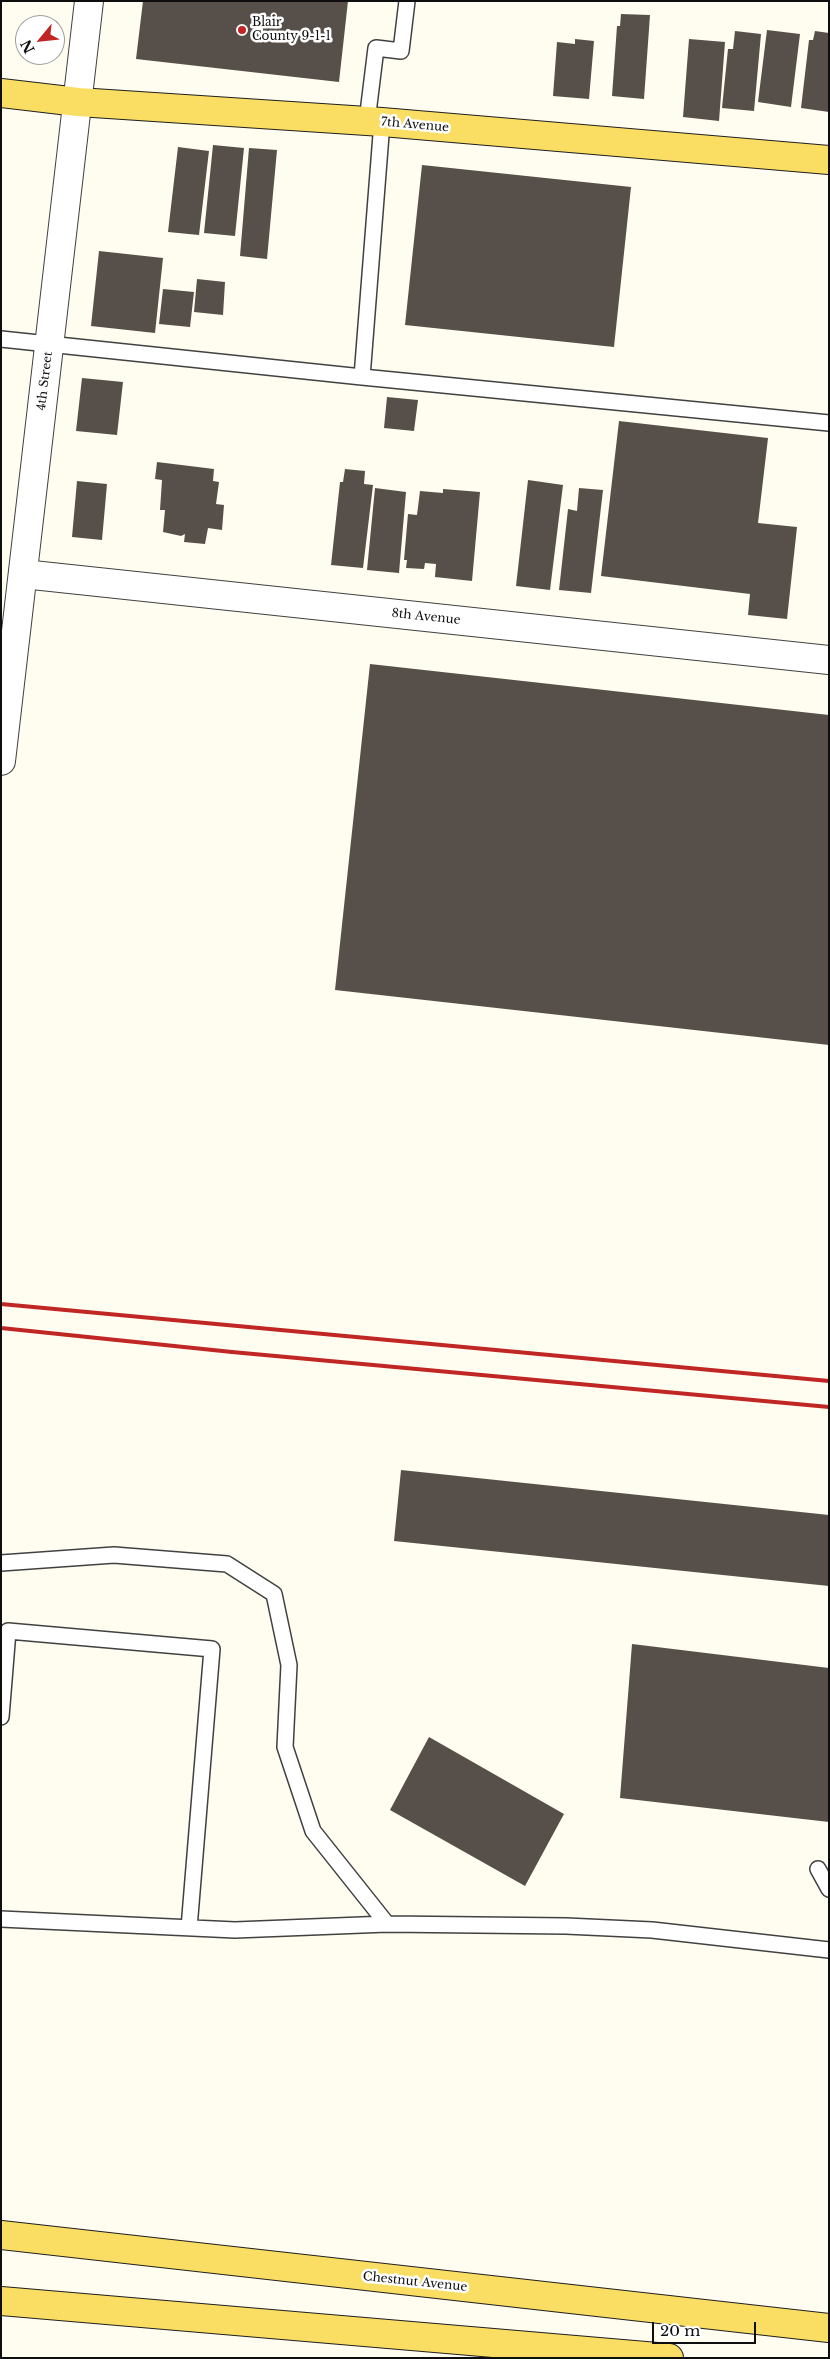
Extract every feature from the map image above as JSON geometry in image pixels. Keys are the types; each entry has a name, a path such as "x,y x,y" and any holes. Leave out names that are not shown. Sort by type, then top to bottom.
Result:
{"main road":[{"name":"7th Avenue","path":"1,93 78,102 375,121 829,160"},
{"name":"Chestnut Avenue","path":"1,2235 829,2328"},
{"path":"1,2301 669,2358"}],"street":[{"name":"4th Street","path":"1,761 3,724 23,574 89,1"},
{"name":"8th Avenue","path":"23,574 829,660"}],"lane":[{"path":"362,378 375,121 376,48 401,51 407,1"},
{"path":"1,339 362,378 829,423"},
{"path":"1,1563 114,1555 227,1564 274,1594 289,1665 285,1747 313,1831 388,1924"},
{"path":"1,1717 8,1631 212,1649 189,1928"},
{"path":"818,1869 829,1889"},
{"path":"1,1919 234,1930 388,1924 566,1926 652,1930 829,1950"}],"building":[{"name":"Blair County 9-1-1","path":"143,1 348,1 339,82 136,59"},
{"path":"621,14 650,15 644,99 612,96 617,26 620,26"},
{"path":"767,30 800,34 791,107 758,102"},
{"path":"735,31 761,34 754,111 722,108 728,49 733,49"},
{"path":"815,31 829,33 829,112 801,108 809,40 813,40"},
{"path":"575,39 594,41 589,99 553,96 557,42 575,44"},
{"path":"689,39 725,42 719,121 683,117"},
{"path":"213,145 244,148 235,236 204,233"},
{"path":"178,147 209,151 199,235 168,232"},
{"path":"249,148 277,150 267,259 240,256"},
{"path":"422,165 631,187 614,347 405,325"},
{"path":"99,251 163,258 155,333 91,326"},
{"path":"197,279 225,282 223,315 194,312"},
{"path":"163,289 194,292 190,327 159,324"},
{"path":"82,378 123,382 117,435 76,431"},
{"path":"387,397 418,400 414,431 384,428"},
{"path":"619,421 768,438 758,523 797,527 787,619 748,615 750,594 601,576"},
{"path":"157,462 214,469 213,481 219,482 216,504 224,505 222,530 208,528 205,544 184,542 185,534 181,536 163,532 165,510 160,510 162,480 155,479"},
{"path":"345,469 365,471 364,484 373,485 363,568 331,565 340,482 343,482"},
{"path":"528,480 563,485 550,590 516,586"},
{"path":"77,481 107,484 102,540 72,537"},
{"path":"375,488 406,492 399,573 367,570"},
{"path":"579,488 603,490 591,593 559,590 568,509 577,511"},
{"path":"443,489 480,492 472,581 435,577 436,564 425,563 424,569 406,568 407,560 404,560 408,514 417,515 420,491 443,493"},
{"path":"370,664 829,715 829,1045 335,990"},
{"path":"401,1470 829,1515 829,1586 394,1541"},
{"path":"632,1644 829,1668 829,1822 620,1798"},
{"path":"429,1737 564,1814 525,1886 390,1810"}],"railway":[{"path":"1,1304 829,1381"},
{"path":"1,1328 232,1352 829,1407"}],"place":[{"name":"Blair County 9-1-1","path":"242,30"}]}
